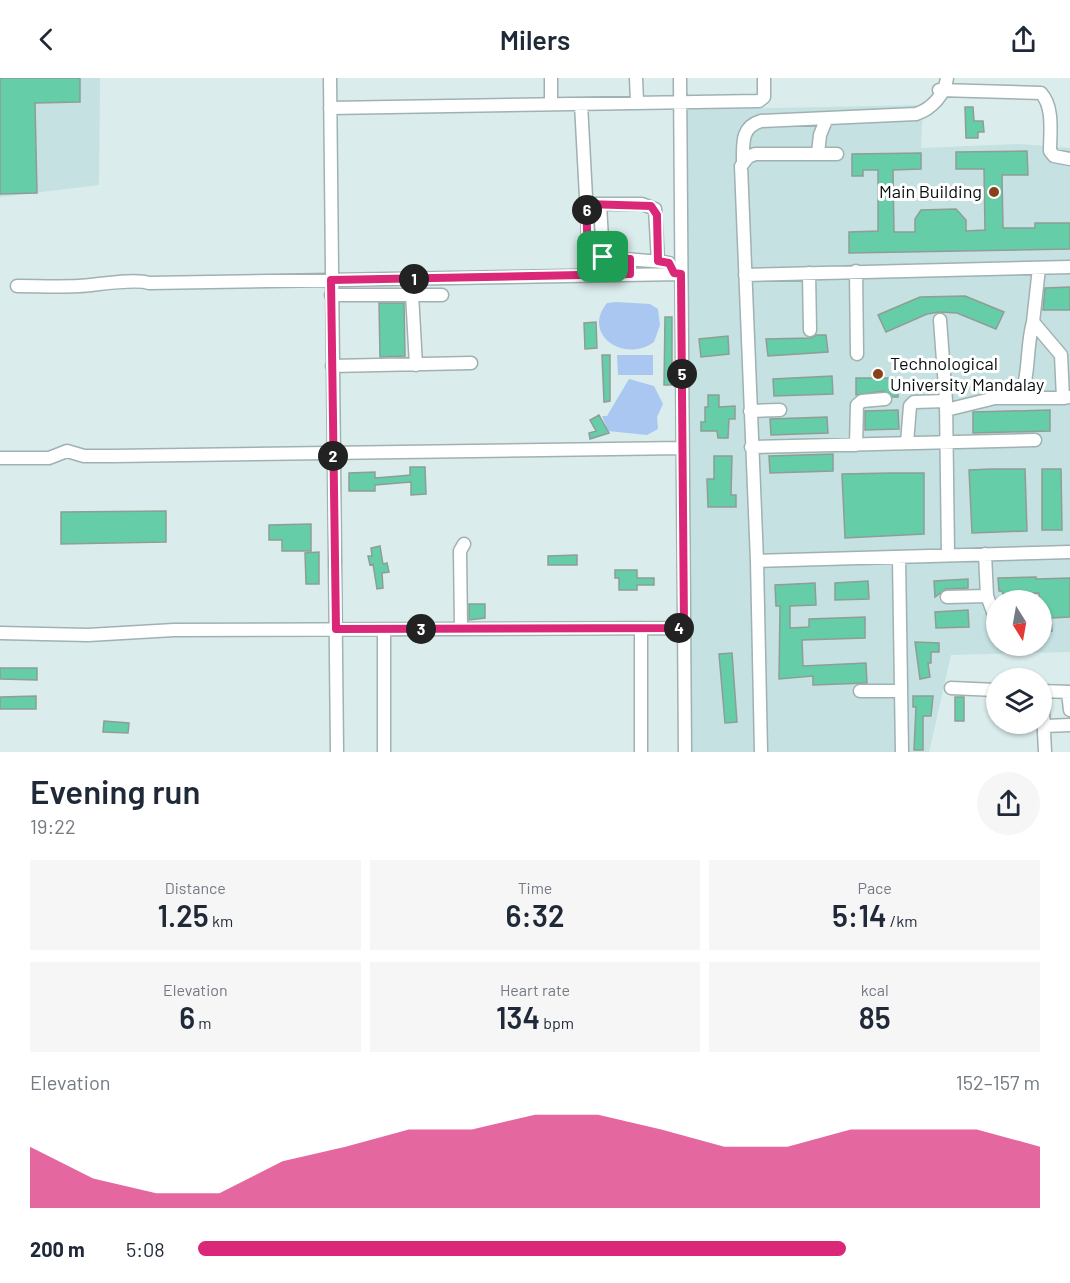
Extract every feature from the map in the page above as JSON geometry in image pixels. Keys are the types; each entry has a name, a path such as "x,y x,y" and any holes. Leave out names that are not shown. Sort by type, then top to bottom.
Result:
{"street":[{"path":"330,78 337,752"},
{"path":"551,78 551,103"},
{"path":"636,78 637,102"},
{"path":"680,78 677,273 682,448 685,752"},
{"path":"330,108 759,101 764,97 764,78"},
{"path":"761,752 757,561 740,171 743,162 743,136 751,124 761,121 905,116 923,111 939,87 1041,93 1049,107 1050,151 1054,156 1070,159"},
{"path":"581,104 588,254 591,257 658,261 672,265 677,273"},
{"path":"818,153 820,135 826,120"},
{"path":"743,162 755,154 837,154"},
{"path":"586,204 642,204 655,209 658,261"},
{"path":"600,204 603,257"},
{"path":"630,259 630,274"},
{"path":"745,275 1070,267"},
{"path":"1020,398 1025,380 1028,338 1033,322 1040,268"},
{"path":"856,271 857,354"},
{"path":"17,286 119,284 138,279 149,283 677,273"},
{"path":"809,273 810,330"},
{"path":"412,294 416,365"},
{"path":"331,295 442,295"},
{"path":"940,320 946,406 948,555"},
{"path":"907,443 910,406 914,402 946,406 995,398 1067,398 1061,355 1033,322"},
{"path":"332,366 471,363"},
{"path":"856,445 856,405 862,401 885,399"},
{"path":"750,411 780,409"},
{"path":"751,447 1035,441"},
{"path":"0,458 49,458 67,452 84,456 682,448"},
{"path":"461,629 460,551 464,544"},
{"path":"757,561 1070,552"},
{"path":"985,554 987,590"},
{"path":"899,558 902,752"},
{"path":"947,597 986,596"},
{"path":"641,628 641,752"},
{"path":"0,633 88,635 128,631 684,628"},
{"path":"384,629 384,752"},
{"path":"951,688 986,690"},
{"path":"860,691 901,691"},
{"path":"1052,691 1069,692 1070,710"},
{"path":"1052,726 1070,725"},
{"path":"1044,734 1045,752"}],"shaded area":[{"path":"0,78 100,78 99,185 0,197"},
{"name":"Technological University Mandalay","path":"923,105 921,148 1020,144 1070,148 1070,652 1052,652 1052,590 986,590 986,654 951,655 929,752 690,752 682,110"}],"water":[{"path":"607,303 650,304 658,309 660,325 654,342 642,348 630,350 619,348 603,335 599,325 600,314"},
{"path":"617,355 653,355 653,375 618,375"},
{"path":"629,379 654,386 663,404 657,417 658,429 647,435 608,431 602,416 607,416"}],"building":[{"path":"0,78 80,78 80,102 35,103 37,193 0,194"},
{"path":"965,107 973,107 974,121 983,121 984,132 978,132 978,138 966,138"},
{"name":"Main Building","path":"1027,151 1028,175 1002,175 1003,228 1035,228 1035,223 1070,223 1070,249 849,253 849,232 878,231 878,170 863,170 863,176 852,176 852,154 921,153 921,169 893,170 894,232 915,232 915,219 921,210 956,209 966,220 966,231 985,230 984,169 956,169 956,152"},
{"path":"1070,287 1070,310 1043,310 1045,288"},
{"path":"965,296 1004,312 996,329 957,313 940,312 927,314 886,332 878,315 920,297"},
{"path":"379,303 404,303 405,356 380,357"},
{"path":"665,317 672,317 672,385 664,385"},
{"path":"596,322 597,348 585,349 584,323"},
{"path":"816,335 826,335 828,352 768,356 766,339 811,338"},
{"path":"728,336 729,354 701,357 699,339"},
{"path":"602,355 610,355 610,401 604,402"},
{"path":"832,376 833,394 774,396 773,379"},
{"path":"856,378 898,378 898,397 893,397 884,391 856,395"},
{"path":"708,395 719,395 719,407 735,406 735,419 729,419 728,438 718,438 717,431 701,431 701,422 705,422 705,407 708,407"},
{"path":"898,410 899,429 865,430 865,411"},
{"path":"1050,410 1050,431 973,433 973,412"},
{"path":"599,415 609,433 590,439 589,433 596,431 590,420"},
{"path":"827,417 828,433 771,435 770,419"},
{"path":"833,454 833,471 770,473 769,456"},
{"path":"714,456 732,456 731,495 736,495 736,507 708,507 707,479 714,479"},
{"path":"410,467 425,467 426,494 411,495 411,482 375,485 375,491 349,491 349,473 375,472 375,478 400,476 410,475"},
{"path":"1025,469 1027,531 972,533 969,470"},
{"path":"1042,469 1061,469 1062,530 1042,530"},
{"path":"924,473 924,534 845,538 842,474"},
{"path":"166,511 166,542 61,544 61,512"},
{"path":"311,524 311,551 282,551 282,540 269,540 269,525"},
{"path":"380,546 383,564 387,563 389,572 382,573 383,588 377,589 373,564 370,565 368,556 372,556 371,548"},
{"path":"319,552 319,584 306,584 305,553"},
{"path":"577,555 577,565 548,565 548,556"},
{"path":"615,570 637,570 637,578 654,578 654,585 637,585 637,590 619,590 619,578 615,578"},
{"path":"998,578 1070,578 1070,617 1052,618 1052,590 999,590"},
{"path":"968,579 968,588 946,589 935,597 934,581"},
{"path":"868,581 869,599 835,600 835,583"},
{"path":"815,583 816,605 790,606 790,628 809,627 809,619 865,617 865,638 802,640 803,666 866,663 867,683 813,685 813,676 779,679 780,606 776,606 775,585"},
{"path":"469,604 485,604 485,618 469,620"},
{"path":"968,610 969,627 936,628 935,612"},
{"path":"915,642 939,643 939,652 931,652 931,663 928,663 930,677 920,679"},
{"path":"732,653 737,722 725,723 719,654"},
{"path":"0,668 37,668 37,680 0,679"},
{"path":"36,696 36,709 0,709 0,697"},
{"path":"913,696 933,696 931,716 923,716 923,750 914,750 916,707 913,707"},
{"path":"955,697 964,697 964,721 955,721"},
{"path":"104,721 129,723 128,733 103,732"}],"place":[{"name":"Main Building","path":"994,192"},
{"name":"Technological University Mandalay","path":"878,374"}],"route":[{"path":"586,204 642,204 651,206 657,215 658,261 669,263 674,273 681,274 684,628 336,629 331,280 630,274 630,259 603,257 591,257 588,254 586,204"}]}
